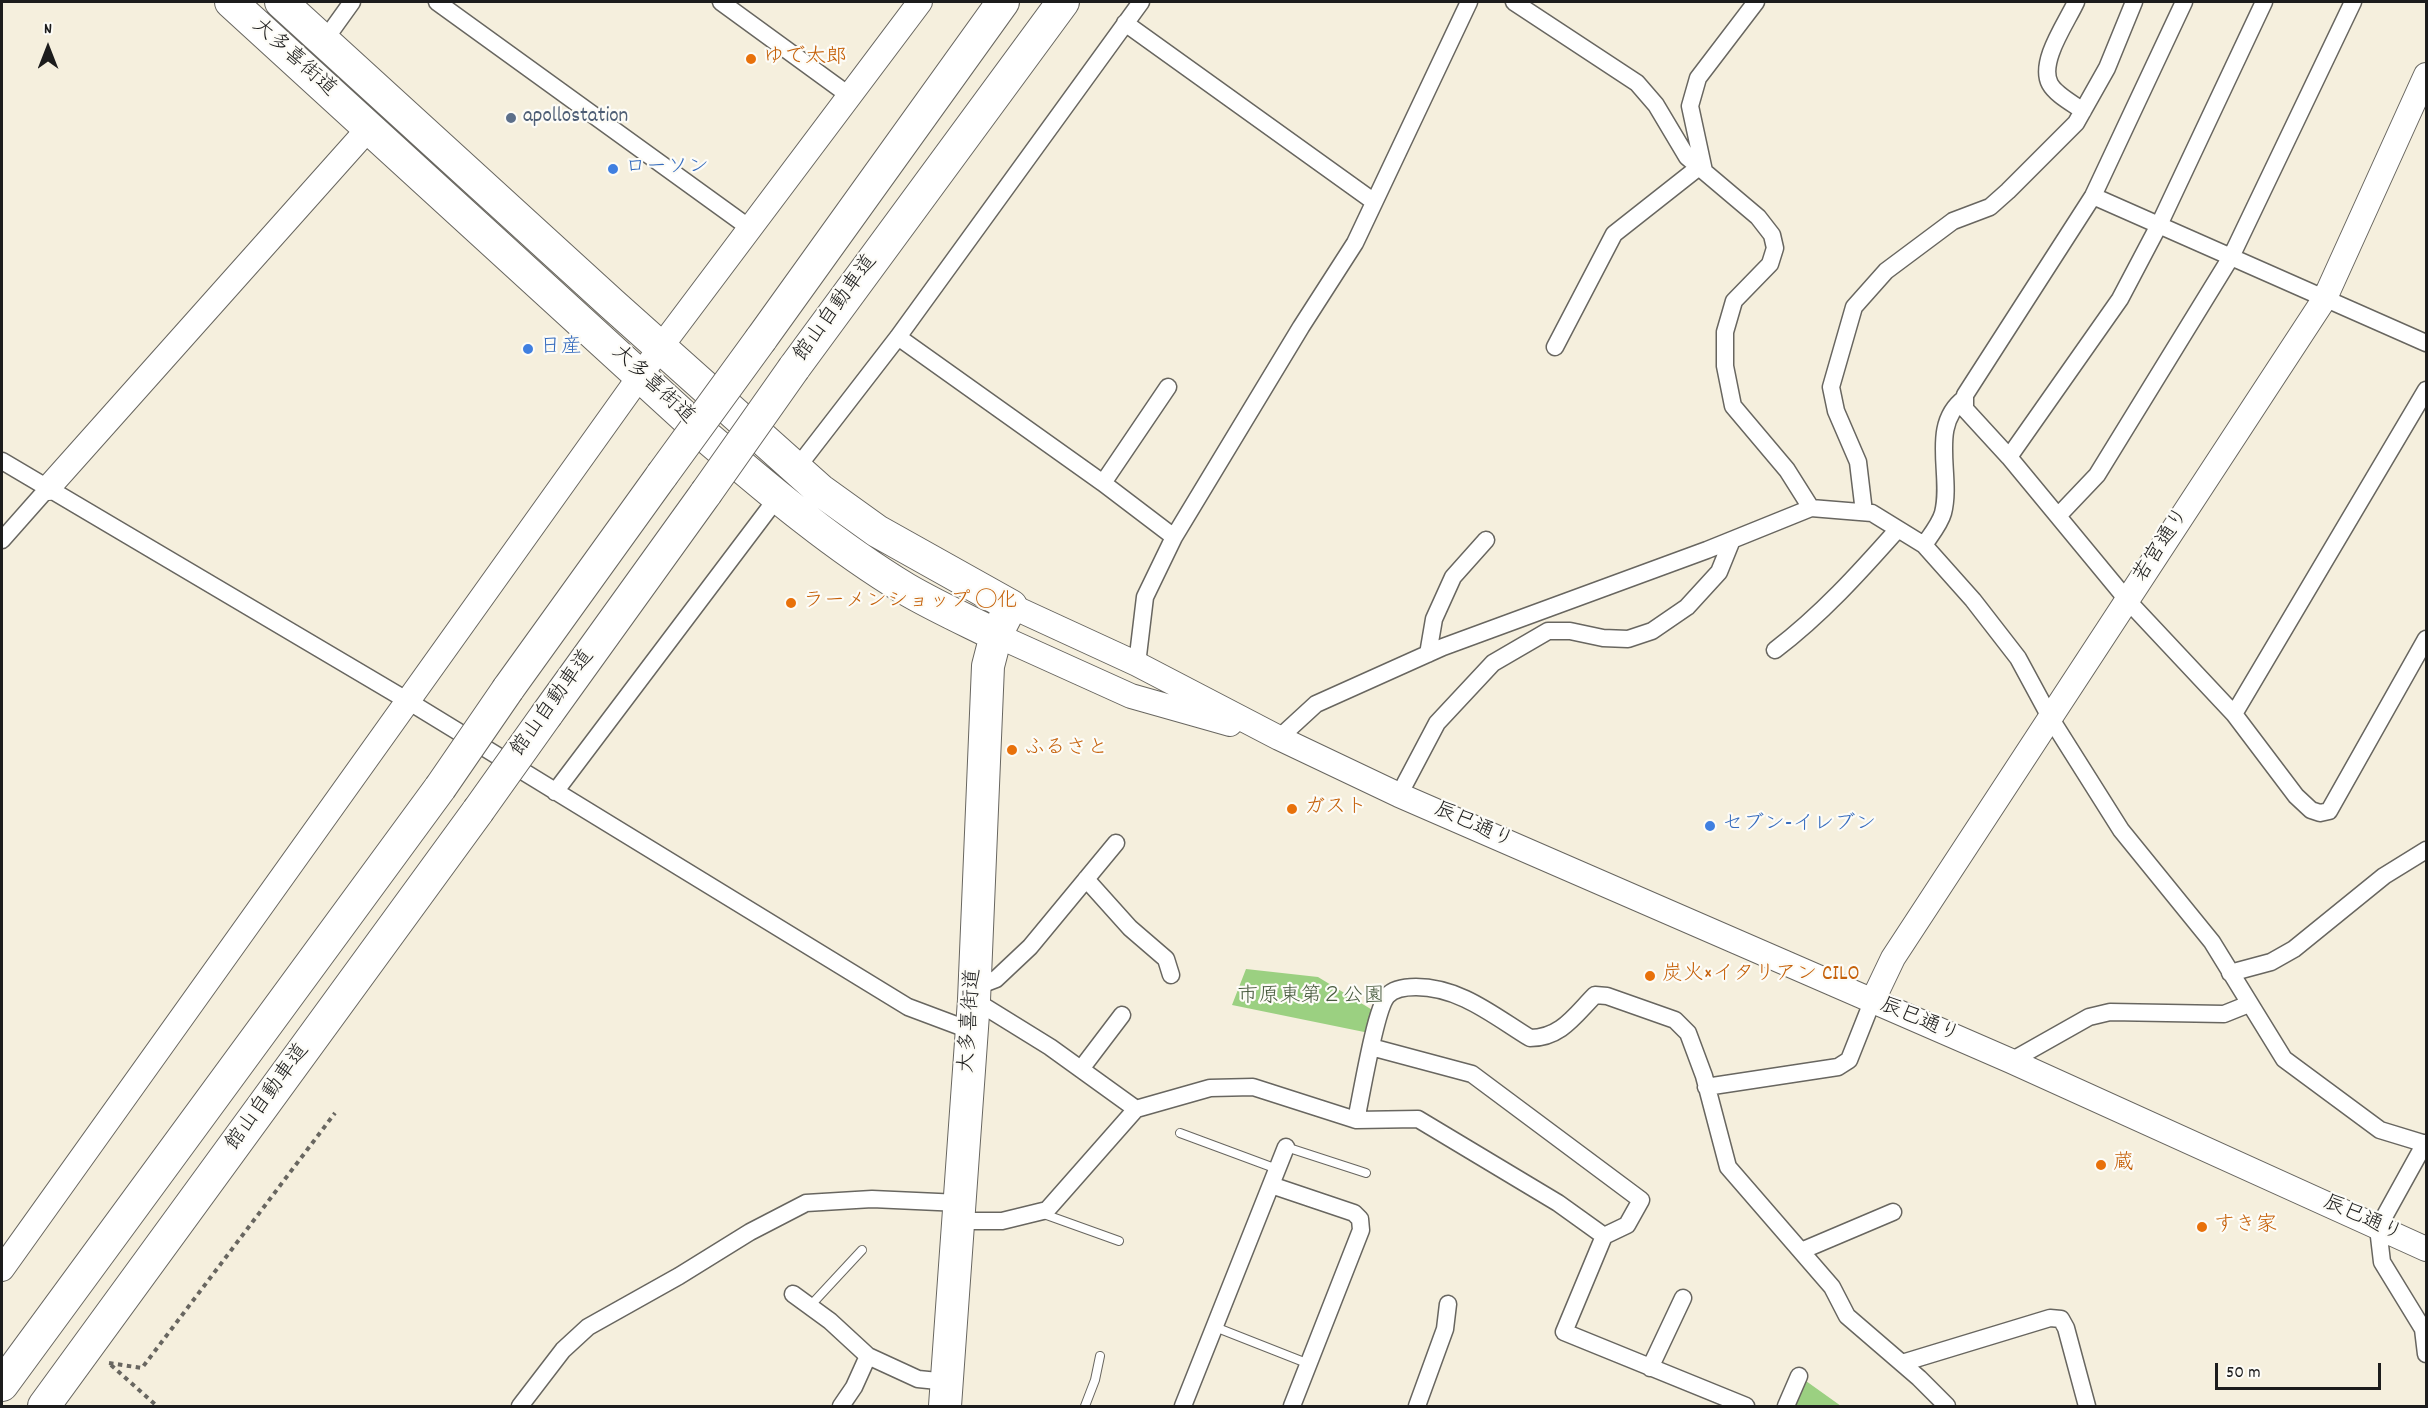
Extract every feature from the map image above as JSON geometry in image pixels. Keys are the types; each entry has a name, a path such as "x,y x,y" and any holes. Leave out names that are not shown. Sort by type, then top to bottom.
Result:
{"highway":[{"name":"大多喜街道","path":"231,2 777,498 848,551 907,589 996,635"},
{"name":"大多喜街道","path":"281,2 796,469 877,531 1011,606 996,635 988,666 972,1031 946,1394"},
{"name":"館山自動車道","path":"2,1385 440,788 508,689 1003,2"},
{"name":"館山自動車道","path":"44,1407 477,811 794,368 1063,2"}],"street":[{"path":"324,41 352,2"},
{"path":"436,2 751,229"},
{"path":"720,2 850,96"},
{"path":"2,1269 660,348 920,2"},
{"path":"796,469 898,338 1141,2"},
{"path":"1137,664 1145,597 1174,537 1301,327 1355,243 1469,2"},
{"path":"1514,2 1637,83 1656,105 1687,157 1758,217 1772,235 1775,248 1770,264 1734,301 1725,332 1725,366 1733,406 1787,470 1811,508"},
{"path":"1702,169 1690,106 1698,78 1756,2"},
{"path":"2076,2 2055,42 2046,74 2051,86 2083,111"},
{"path":"1864,512 1858,462 1836,411 1831,387 1854,307 1886,271 1934,235 1953,221 1989,207 2076,123 2107,68 2134,2"},
{"path":"1924,545 1943,514 1945,424 1953,409 1965,398 2093,196 2184,2"},
{"path":"2009,457 2120,299 2159,225 2264,2"},
{"path":"2058,516 2097,475 2230,257 2353,2"},
{"path":"1125,23 1373,201"},
{"name":"若宮通り","path":"1872,1002 1893,958 2051,720 2325,298 2427,75"},
{"path":"2,540 369,128"},
{"path":"1555,347 1614,234 1702,169"},
{"path":"2093,196 2427,343"},
{"path":"898,338 1103,483 1174,537"},
{"path":"1103,483 1168,387"},
{"path":"2234,714 2427,390"},
{"path":"1965,398 1965,410 2009,457 2128,601 2234,714 2296,796 2311,810 2320,813 2329,811 2427,639"},
{"path":"2,461 408,701 908,1007 972,1031"},
{"path":"555,792 777,498"},
{"path":"1279,738 1316,704 1428,654 1811,508 1872,513 1924,545 1973,600 2018,658 2051,720 2121,830 2212,942 2284,1059 2380,1130 2426,1144 2378,1228 2382,1262 2423,1329 2427,1354"},
{"path":"1774,650 1803,629 1853,580 1898,529"},
{"path":"1428,654 1434,619 1453,577 1486,540"},
{"path":"1399,795 1437,723 1494,663 1548,631 1570,631 1603,638 1628,639 1652,631 1687,608 1719,572 1732,540"},
{"name":"辰巳通り","path":"1011,606 1137,664 1279,738 1399,795 2011,1061 2427,1249"},
{"name":"辰巳通り","path":"996,635 1131,696 1279,738"},
{"path":"1116,843 1030,947 996,980 974,993 1136,1108"},
{"path":"2230,973 2271,962 2294,949 2384,876 2427,850"},
{"path":"1086,879 1130,928 1166,959 1171,975"},
{"path":"1356,1120 1379,1014 1386,996 1401,987 1434,987 1459,994 1530,1038 1544,1038 1556,1033 1595,995 1607,996 1675,1020 1688,1033 1706,1087 1728,1167 1832,1287 1847,1316 1902,1363 1947,1407"},
{"path":"1706,1087 1838,1067 1850,1060 1872,1002"},
{"path":"2011,1061 2089,1017 2110,1012 2224,1014 2249,1004"},
{"path":"1081,1069 1122,1015"},
{"path":"1371,1047 1472,1074 1641,1200 1627,1225 1604,1236 1564,1332 1746,1407"},
{"path":"520,1407 563,1350 588,1327 680,1276 750,1232 806,1203 872,1199 959,1213 972,1221 1002,1221 1047,1210 1136,1108 1210,1089 1253,1087 1356,1120 1418,1119 1558,1203 1604,1236"},
{"path":"1183,1407 1286,1147"},
{"path":"1274,1177 1354,1214 1360,1219 1361,1230 1292,1407"},
{"path":"1801,1251 1893,1212"},
{"path":"794,1294 868,1356 946,1394"},
{"path":"1650,1368 1683,1298"},
{"path":"1417,1407 1445,1329 1448,1304"},
{"path":"1902,1363 2050,1318 2061,1319 2066,1328 2087,1407"},
{"path":"841,1407 854,1387 868,1356"},
{"path":"1786,1407 1799,1376"}],"lane":[{"path":"1180,1133 1274,1177"},
{"path":"1286,1147 1366,1173"},
{"path":"1038,1212 1119,1240"},
{"path":"810,1306 862,1250"},
{"path":"1215,1327 1309,1364"},
{"path":"1085,1407 1095,1380 1100,1356"}],"path":[{"path":"157,1407 110,1363 142,1368 335,1113"}],"green space":[{"name":"市原東第２公園","path":"1246,969 1318,977 1379,1014 1374,1034 1232,1005"},
{"path":"1799,1376 1841,1406 1786,1406"}],"place":[{"name":"ゆで太郎","path":"751,59"},
{"name":"apollostation","path":"511,118"},
{"name":"ローソン","path":"613,169"},
{"name":"日産","path":"528,349"},
{"name":"ラーメンショップ ◯化","path":"791,603"},
{"name":"ふるさと","path":"1012,750"},
{"name":"ガスト","path":"1292,809"},
{"name":"セブン-イレブン","path":"1710,826"},
{"name":"炭火×イタリアン CILO","path":"1650,976"},
{"name":"蔵","path":"2101,1165"},
{"name":"すき家","path":"2202,1227"}]}
